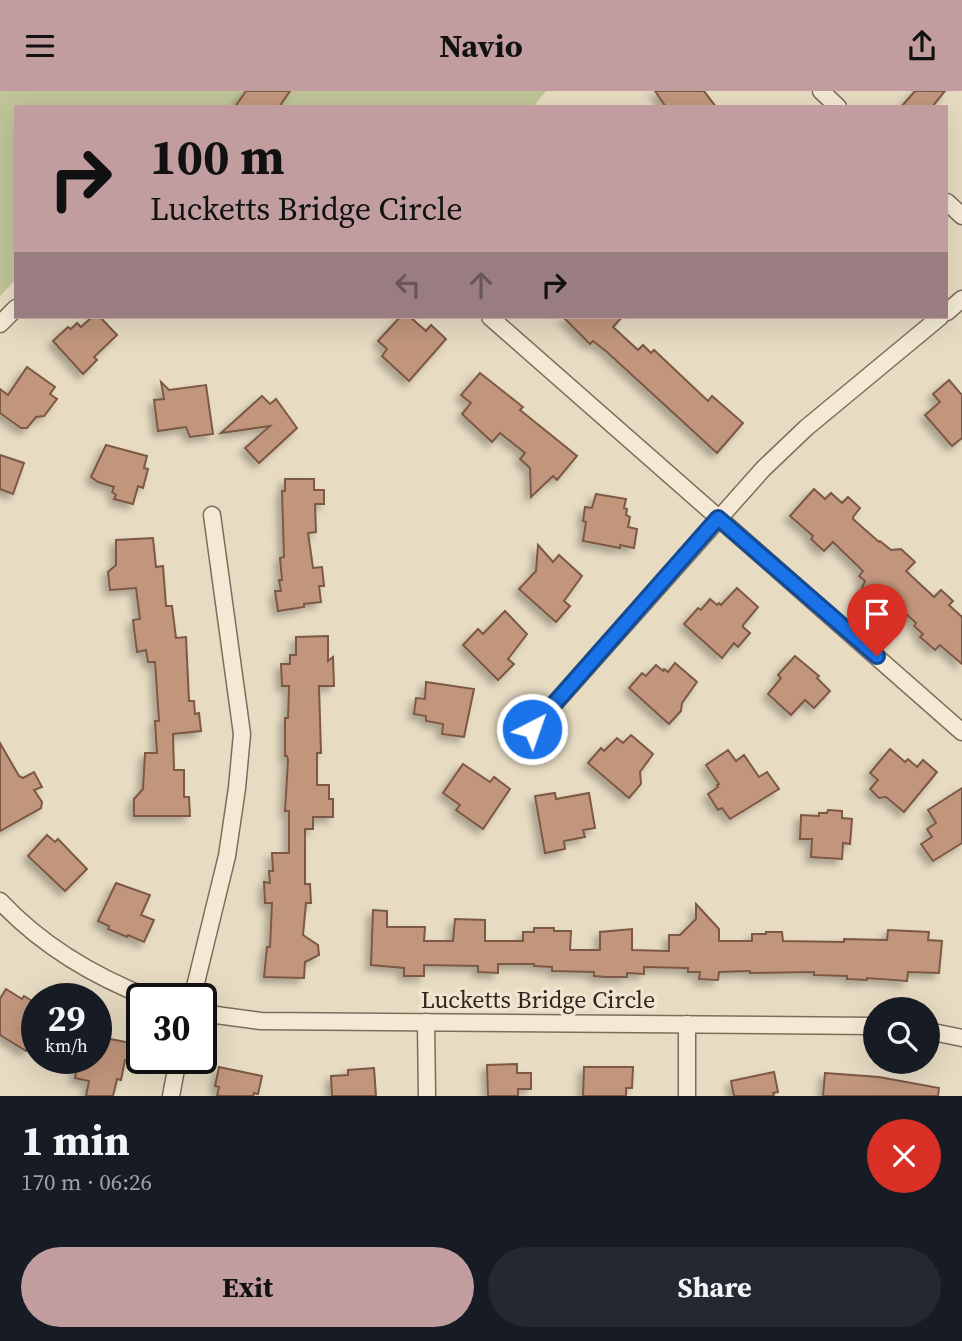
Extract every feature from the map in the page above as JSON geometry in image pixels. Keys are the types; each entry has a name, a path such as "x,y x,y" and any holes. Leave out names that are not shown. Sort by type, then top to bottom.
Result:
{"street":[{"path":"821,91 836,105"},
{"path":"948,203 962,216"},
{"path":"948,310 962,299"},
{"path":"0,324 14,310"},
{"path":"492,319 962,731"},
{"path":"532,729 763,469 806,428 938,319"},
{"path":"196,983 227,856 242,734 212,515"},
{"path":"0,901 40,938 75,963 126,988"},
{"name":"Lucketts Bridge Circle","path":"217,1015 261,1021 863,1026"},
{"path":"426,1022 427,1096"},
{"path":"687,1024 687,1096"},
{"path":"940,1033 962,1038"},
{"path":"171,1096 175,1074"}],"green space":[{"path":"0,91 546,91 535,105 14,105 14,281 0,296"}],"building":[{"path":"246,91 290,91 280,105 236,105"},
{"path":"655,91 704,91 714,105 665,105"},
{"path":"915,91 945,91 934,105 903,105"},
{"path":"90,319 102,319 117,335 94,357 97,360 83,374 53,341 68,327 71,329 77,323 81,327"},
{"path":"398,319 412,319 426,331 431,325 446,339 409,381 382,356 387,349 378,341"},
{"path":"565,319 620,319 613,327 638,350 643,345 651,353 654,350 708,401 712,396 743,423 717,453 607,352 593,341 590,344"},
{"path":"27,367 55,387 50,394 57,399 44,416 36,417 27,428 21,428 0,413 0,389 8,395"},
{"path":"480,373 523,407 520,410 577,456 557,480 553,476 531,497 530,468 520,459 525,453 500,433 492,442 462,414 471,403 461,395"},
{"path":"949,380 962,395 962,438 952,446 925,415 940,402 933,394"},
{"path":"161,382 169,390 206,385 213,434 190,437 186,427 158,431 154,400 164,399"},
{"path":"262,396 270,404 276,399 297,428 259,463 245,448 270,426 221,433"},
{"path":"106,445 147,456 144,468 148,469 143,488 138,486 133,504 114,499 114,487 91,477"},
{"path":"0,455 24,463 13,494 0,489"},
{"path":"285,479 314,479 314,490 324,490 324,504 315,504 316,532 308,533 313,568 322,567 324,586 319,586 321,602 278,611 275,591 281,591 279,580 282,580 280,558 284,557 282,491 285,491"},
{"path":"814,489 825,499 831,493 842,503 848,497 860,508 853,519 879,542 891,550 901,549 915,562 906,571 934,597 941,590 953,601 949,605 962,617 962,664 940,645 935,650 920,637 923,634 914,626 916,623 884,594 878,602 862,588 865,581 859,576 863,571 833,542 824,551 811,539 813,536 790,516"},
{"path":"596,494 626,499 624,508 627,509 626,515 630,517 628,527 637,529 634,548 583,541 585,507 592,508"},
{"path":"153,538 156,567 163,566 166,606 172,606 176,638 186,637 189,701 194,701 195,714 199,713 201,731 173,734 174,770 184,770 184,797 189,797 190,816 134,816 134,799 143,789 145,753 157,753 155,721 159,721 155,662 148,662 146,650 137,652 133,620 140,619 136,588 110,590 108,572 116,565 116,540"},
{"path":"538,545 553,562 559,555 582,576 564,601 570,606 556,622 519,589 536,571"},
{"path":"737,588 758,607 743,625 750,633 738,647 734,643 722,658 684,624 710,599 721,605"},
{"path":"505,611 527,634 508,659 514,664 498,680 463,645 478,629 483,634"},
{"path":"328,636 328,661 333,657 334,686 319,686 321,753 317,753 317,785 329,785 329,799 333,799 333,817 313,817 313,829 305,829 305,884 310,884 311,903 306,903 303,935 318,945 319,955 305,962 304,978 264,977 267,947 270,947 272,903 265,903 264,882 270,883 269,871 273,871 272,853 289,853 289,811 285,811 288,760 285,756 285,718 288,718 289,686 282,686 281,664 290,664 290,655 296,655 296,637"},
{"path":"795,656 819,676 817,678 830,691 814,708 805,700 791,715 768,694 781,678 778,675"},
{"path":"675,663 697,682 682,703 681,711 669,724 629,688 642,673 646,676 656,665 668,672"},
{"path":"426,682 474,689 464,737 442,734 443,724 426,721 426,716 414,714 416,698 425,699"},
{"path":"631,735 653,754 640,772 641,784 629,798 588,763 601,748 604,751 617,738 623,743"},
{"path":"0,743 19,776 23,778 34,772 42,787 34,790 42,802 41,808 0,831"},
{"path":"890,749 905,762 908,759 917,767 923,760 937,772 904,812 886,797 879,798 870,789 878,780 870,773"},
{"path":"728,750 736,761 744,755 759,777 767,772 779,789 730,819 722,808 718,810 708,794 719,784 706,765"},
{"path":"463,764 490,782 494,777 510,789 483,829 456,810 460,805 443,793"},
{"path":"962,788 962,843 933,861 921,844 932,837 927,829 936,823 928,810"},
{"path":"555,793 556,799 589,793 595,828 583,830 585,837 564,841 565,849 545,853 535,796"},
{"path":"828,810 842,811 842,818 852,819 850,844 843,843 842,859 811,857 812,839 800,839 801,815 819,816 819,813 827,813"},
{"path":"47,835 55,842 58,839 87,869 65,891 28,856"},
{"path":"116,883 150,895 141,915 154,920 144,942 108,929 109,926 98,921"},
{"path":"696,904 719,929 719,941 752,941 752,934 766,932 782,932 783,941 844,942 844,939 887,940 888,930 929,932 928,940 942,941 939,973 908,972 907,981 847,979 847,976 814,975 814,972 750,971 719,972 718,980 699,979 700,972 688,972 688,968 644,967 644,974 627,973 627,977 606,977 594,976 594,972 552,971 552,967 534,964 498,964 498,973 478,972 478,966 424,965 424,976 404,976 404,968 371,965 373,910 387,911 387,927 425,927 424,941 453,941 455,919 485,920 485,941 523,941 523,932 534,932 534,928 554,928 554,931 571,931 570,950 600,950 600,932 632,929 632,950 669,951 669,935 680,935 696,919"},
{"path":"6,989 21,998 21,1048 0,1035 0,999"},
{"path":"112,1039 126,1042 126,1060 113,1096 86,1096 89,1081 75,1078 76,1074 112,1074"},
{"path":"517,1064 517,1073 531,1073 531,1089 518,1089 518,1096 488,1096 487,1065"},
{"path":"219,1067 262,1076 258,1094 217,1096 219,1087 215,1086"},
{"path":"584,1067 633,1067 632,1088 626,1088 626,1096 583,1096"},
{"path":"374,1068 376,1096 332,1096 331,1076 348,1075 348,1070"},
{"path":"774,1072 778,1092 773,1093 774,1096 734,1096 731,1081"},
{"path":"825,1073 879,1077 939,1088 938,1096 823,1096"}],"route":[{"path":"532,729 718,518 877,656"}]}
